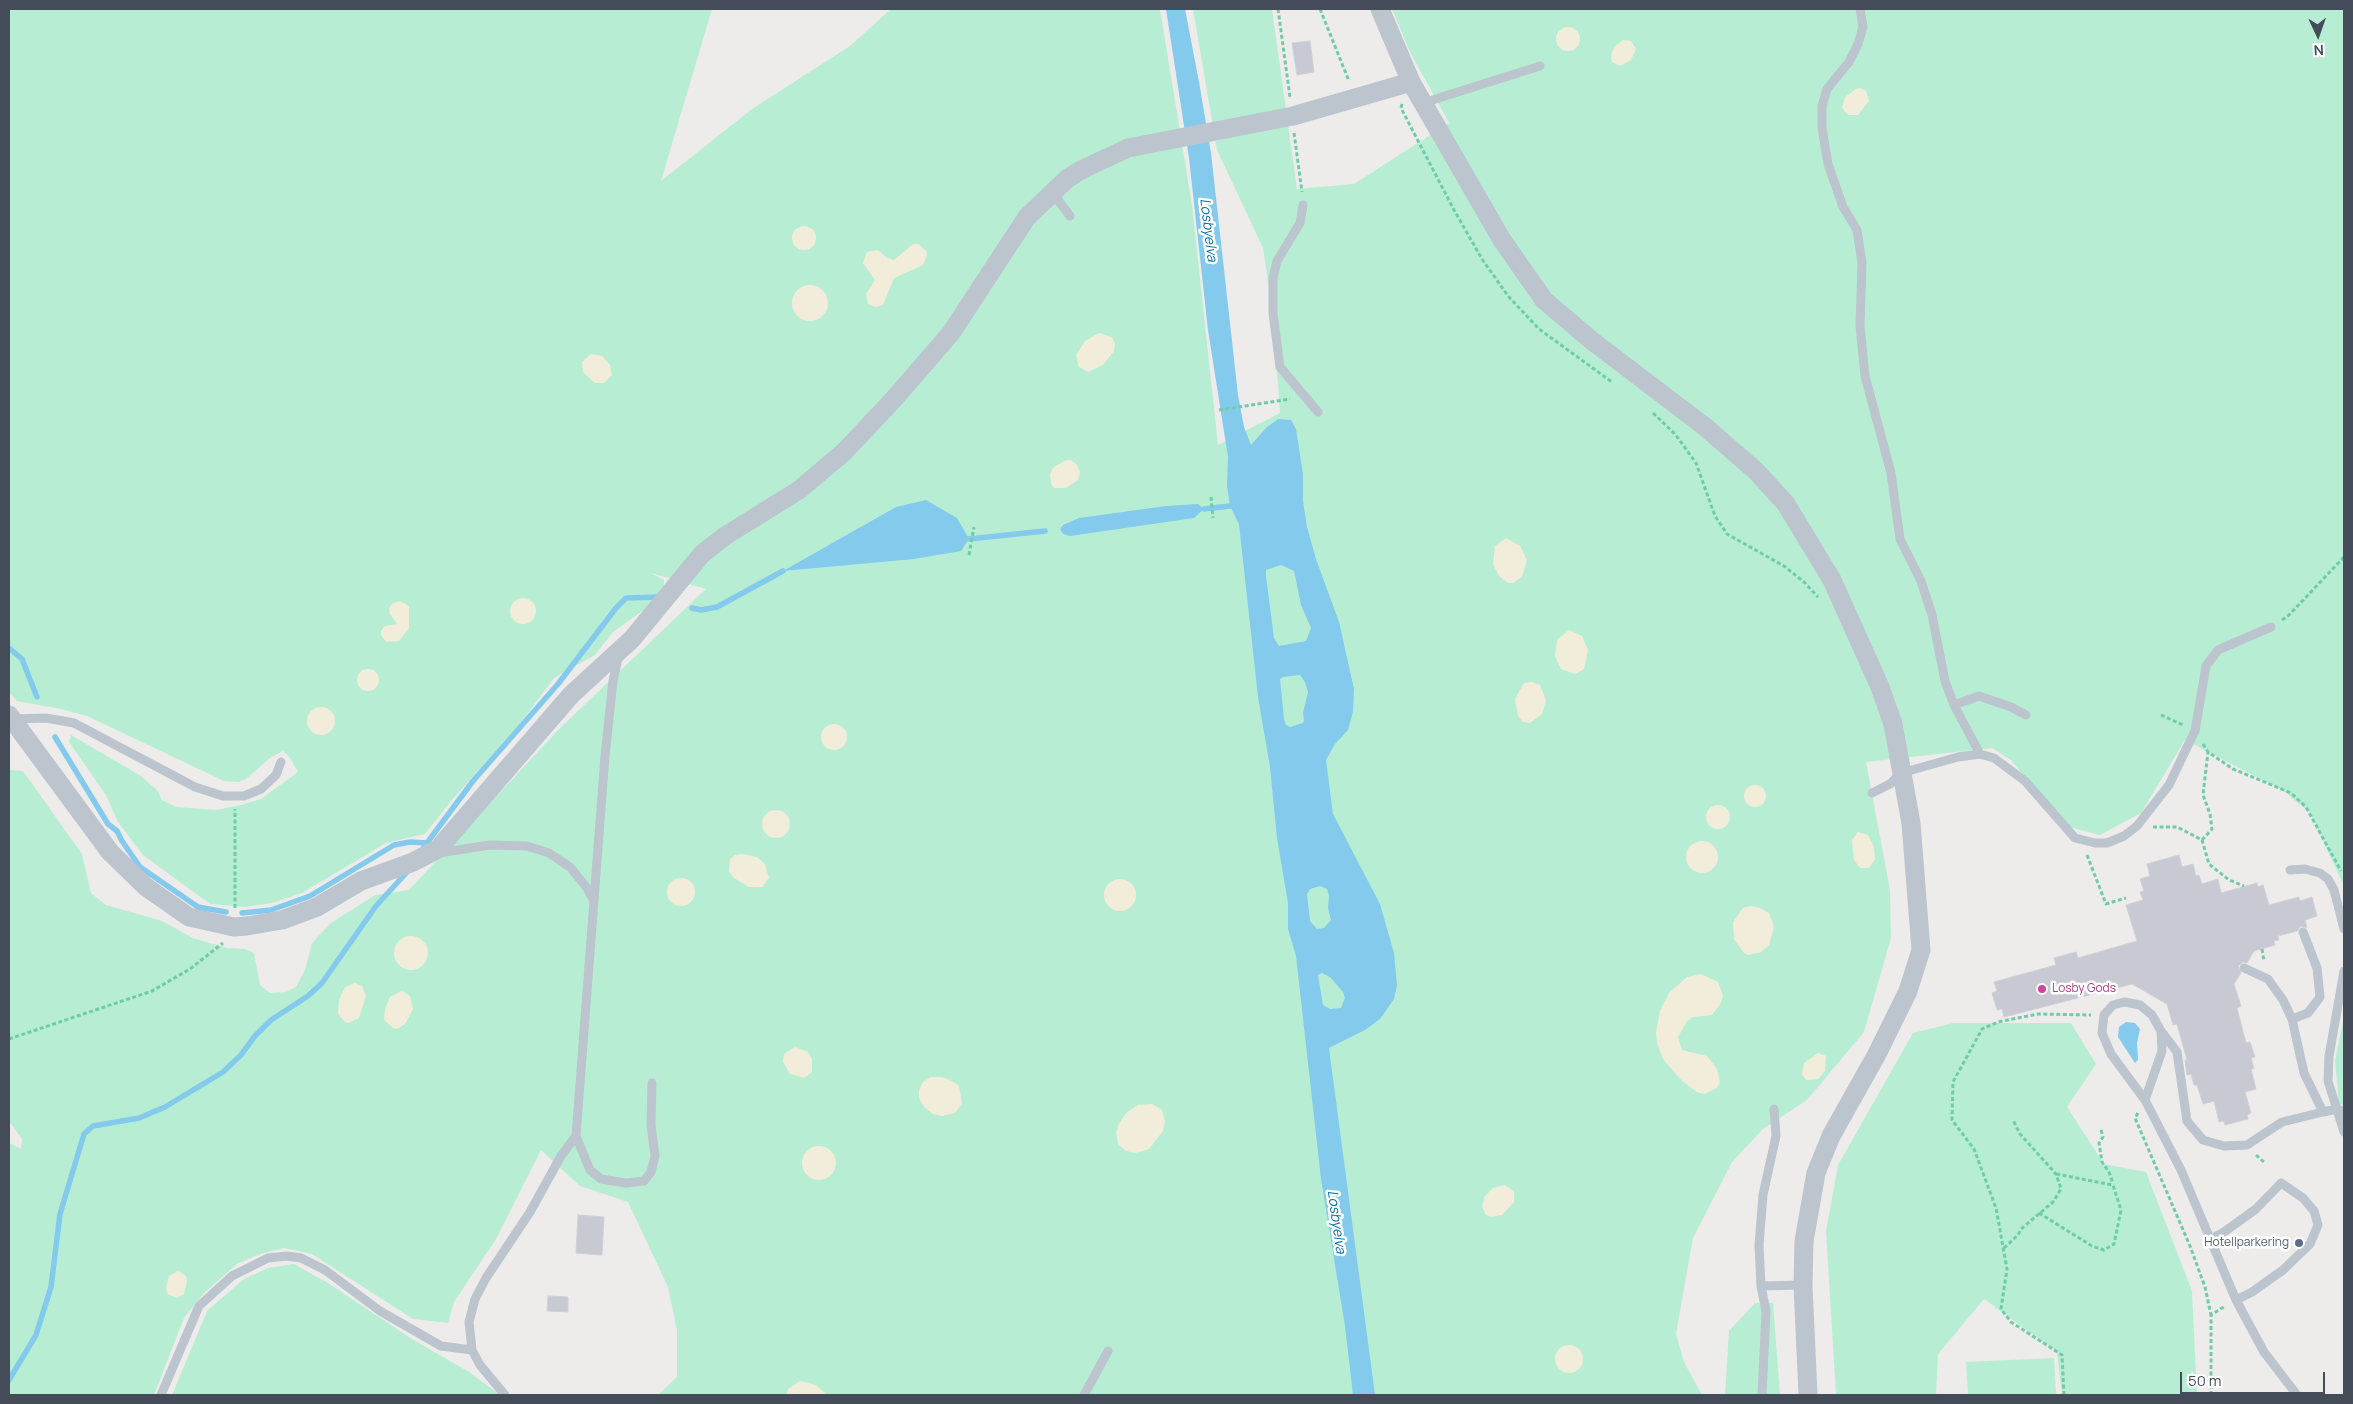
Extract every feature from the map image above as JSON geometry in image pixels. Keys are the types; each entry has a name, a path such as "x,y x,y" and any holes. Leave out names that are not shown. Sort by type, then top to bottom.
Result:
{"street":[{"path":"1380,9 1411,82 1502,240 1544,300 1591,340 1704,426 1756,471 1786,504 1832,580 1880,687 1893,724 1911,822 1920,911 1921,950 1908,991 1877,1054 1831,1136 1816,1173 1804,1241 1803,1285 1808,1395"},
{"path":"10,718 110,852 146,888 189,917 234,927 261,925 301,914 317,907 361,881 430,854 445,842 571,695 620,652 702,554 725,536 799,490 844,452 881,413 924,367 951,333 1027,217 1052,192 1083,168 1120,151 1292,116 1357,100 1411,82"}],"lane":[{"path":"1860,9 1863,27 1858,44 1849,62 1827,89 1822,106 1822,128 1832,179 1843,207 1857,230 1862,262 1860,326 1865,376 1891,473 1900,539 1921,581 1932,615 1944,681 1954,705 1980,754"},
{"path":"1423,103 1540,66"},
{"path":"1052,192 1070,216"},
{"path":"1304,205 1300,223 1277,261 1273,278 1273,312 1280,367 1318,412"},
{"path":"1872,793 1890,784 1901,773 1958,757 1980,754 1994,758 2025,781 2075,838 2095,843 2107,843 2124,836 2137,826 2169,785 2195,731 2206,666 2218,650 2271,627"},
{"path":"620,652 613,680 605,756 576,1136 590,1170 601,1179 626,1182 644,1181 651,1172 655,1156 651,1125 652,1083"},
{"path":"1954,705 1979,696 2011,707 2026,715"},
{"path":"10,718 46,718 74,723 195,787 223,796 235,797 260,790 276,775 281,762"},
{"path":"430,854 490,845 527,846 549,853 570,867 587,888 594,901"},
{"path":"2290,870 2305,869 2320,873 2328,879 2334,890 2344,929"},
{"path":"2292,1019 2308,1013 2320,997 2317,968 2303,932"},
{"path":"2244,968 2268,979 2292,1019 2304,1073 2324,1112"},
{"path":"2344,971 2328,1072 2328,1081 2341,1110 2344,1132"},
{"path":"2297,1395 2264,1352 2236,1300 2181,1170 2145,1100 2111,1054 2102,1033 2104,1015 2113,1005 2124,1002 2140,1005 2152,1015 2161,1031 2177,1052 2187,1121 2203,1140 2224,1146 2247,1145 2282,1122 2341,1110"},
{"path":"2145,1100 2162,1052 2161,1031"},
{"path":"1762,1395 1766,1311 1761,1286 1759,1245 1763,1194 1776,1136 1774,1109"},
{"path":"505,1395 480,1365 472,1350 469,1322 475,1299 486,1278 530,1212 561,1156 576,1136"},
{"path":"2211,1239 2256,1209 2281,1183 2303,1198 2314,1211 2318,1225 2310,1244 2283,1270 2236,1300"},
{"path":"161,1395 199,1306 232,1276 268,1258 287,1256 301,1258 325,1270 380,1311 440,1346 472,1350"},
{"path":"1761,1286 1803,1285"},
{"path":"1084,1395 1108,1351"}],"path":[{"path":"1278,9 1304,205"},
{"path":"1320,9 1357,100"},
{"path":"1411,82 1400,108 1482,259 1508,296 1539,329 1615,384"},
{"path":"1219,410 1305,396"},
{"path":"1646,407 1675,434 1696,463 1715,516 1727,534 1784,566 1804,582 1821,601"},
{"path":"1211,497 1213,518"},
{"path":"969,555 974,526"},
{"path":"2271,627 2289,615 2344,557"},
{"path":"2161,715 2195,731 2208,752 2233,769 2291,793 2306,807 2344,877 2334,890"},
{"path":"2202,840 2212,829 2210,814 2203,795 2208,752"},
{"path":"9,1038 135,997 173,980 229,937 234,927 235,797"},
{"path":"2137,826 2177,827 2202,840 2209,864 2229,880 2244,886"},
{"path":"2075,838 2086,854 2106,906 2126,898"},
{"path":"2064,1395 2062,1354 2011,1322 2001,1309 2007,1269 1996,1208 1974,1149 1952,1120 1952,1082 1982,1029 1998,1022 2038,1014 2104,1015"},
{"path":"2145,1100 2135,1118 2190,1246 2205,1287 2210,1315 2211,1395"},
{"path":"2004,1248 2058,1196 2061,1184 2051,1167 2020,1134 2013,1120"},
{"path":"2039,1213 2092,1246 2104,1250 2111,1247 2117,1236 2120,1210 2109,1172 2102,1162 2099,1143 2103,1137 2101,1130"},
{"path":"2056,1174 2113,1185"},
{"path":"2210,1315 2236,1300"}],"green space":[{"path":"9,9 712,9 661,181 752,109 850,46 891,9 1160,9 1192,205 1218,445 1280,413 1273,313 1263,248 1217,150 1193,9 1272,9 1297,189 1354,184 1449,123 1410,52 1392,9 2344,9 2344,886 2310,813 2284,791 2185,740 2141,813 2100,835 2065,826 2011,760 1992,748 1866,762 1890,890 1891,938 1864,1032 1807,1100 1763,1129 1732,1162 1693,1238 1676,1334 1684,1362 1702,1395 658,1395 677,1377 677,1330 668,1287 628,1202 580,1186 541,1150 496,1239 454,1302 448,1323 413,1319 312,1254 284,1248 260,1254 237,1264 204,1293 184,1318 154,1395 9,1395 9,1143 21,1149 22,1139 9,1121 9,770 23,771 82,854 91,893 106,905 162,921 193,938 227,948 245,949 254,953 260,985 270,993 286,992 296,987 305,970 312,943 331,923 375,895 409,890 560,728 706,589 651,573 664,580 664,586 648,607 613,632 595,655 554,678 522,721 451,801 425,834 386,843 302,893 272,903 246,907 210,904 143,855 118,822 106,795 69,742 71,735 141,776 157,790 162,800 176,807 216,810 241,805 261,799 298,772 290,758 283,751 270,758 246,779 239,782 224,781 87,716 17,701 9,692"},
{"path":"2344,1017 2344,1105 2339,1104 2335,1061"},
{"path":"1953,1023 2071,1023 2096,1064 2067,1107 2104,1164 2146,1172 2192,1291 2197,1395 2062,1395 2057,1352 1984,1299 1938,1354 1936,1395 1836,1395 1826,1231 1838,1165 1913,1033"},
{"path":"294,1264 328,1283 412,1339 469,1372 500,1395 172,1395 207,1311 244,1279 268,1268"},
{"path":"1755,1303 1773,1303 1780,1395 1725,1395 1729,1331"},
{"path":"2054,1358 2056,1395 1968,1395 1966,1362"}],"sand":[{"path":"1568,27 1577,30 1580,39 1577,48 1568,51 1559,48 1556,39 1559,30"},
{"path":"1623,40 1631,41 1636,49 1631,60 1620,66 1612,62 1611,54 1615,46"},
{"path":"1861,88 1866,91 1869,101 1858,115 1848,115 1842,108 1845,97 1856,89"},
{"path":"804,226 813,229 816,238 813,247 804,250 795,247 792,238 795,229"},
{"path":"913,244 919,244 926,251 927,255 923,265 894,278 883,305 875,307 868,304 866,294 875,280 863,263 867,252 878,250 887,258 894,260"},
{"path":"810,285 822,291 828,303 822,315 810,321 798,315 792,303 798,291"},
{"path":"1099,333 1112,337 1115,344 1114,351 1103,365 1088,372 1079,367 1076,355 1085,341"},
{"path":"591,354 602,356 610,365 612,375 604,383 595,383 583,372 582,362"},
{"path":"1066,460 1071,460 1077,465 1080,472 1078,480 1066,488 1054,488 1051,484 1050,474 1054,467"},
{"path":"1506,538 1520,546 1527,560 1522,577 1513,583 1508,583 1499,576 1493,564 1495,546"},
{"path":"523,598 532,602 536,611 532,620 523,624 514,620 510,611 514,602"},
{"path":"399,601 409,607 409,628 399,641 386,642 381,635 381,631 385,626 397,624 390,614 389,608 392,604"},
{"path":"1569,630 1582,636 1588,650 1584,669 1575,674 1561,669 1555,656 1557,640"},
{"path":"364,669 372,669 379,676 379,684 372,691 364,691 357,684 357,676"},
{"path":"1532,682 1540,685 1546,700 1542,714 1530,723 1523,722 1518,716 1515,699 1524,683"},
{"path":"321,707 331,711 335,721 331,731 321,735 311,731 307,721 311,711"},
{"path":"834,724 843,728 847,737 843,746 834,750 825,746 821,737 825,728"},
{"path":"1755,785 1763,788 1766,796 1763,804 1755,807 1747,804 1744,796 1747,788"},
{"path":"1718,805 1727,808 1730,817 1727,826 1718,829 1709,826 1706,817 1709,808"},
{"path":"776,810 786,814 790,824 786,834 776,838 766,834 762,824 766,814"},
{"path":"1858,832 1868,835 1874,847 1875,859 1869,868 1860,868 1854,860 1852,840"},
{"path":"1702,841 1708,842 1713,846 1717,851 1717,863 1713,868 1708,872 1702,873 1696,872 1691,868 1687,863 1686,857 1687,851 1691,846 1696,842"},
{"path":"742,854 757,857 765,864 769,878 762,887 749,887 734,878 729,872 730,859 735,855"},
{"path":"681,878 691,882 695,892 691,902 681,906 671,902 667,892 671,882"},
{"path":"1120,879 1132,883 1136,895 1132,907 1120,911 1108,907 1104,895 1108,883"},
{"path":"1751,906 1769,913 1774,927 1769,945 1761,952 1748,955 1743,952 1734,939 1733,922 1743,908"},
{"path":"411,936 418,937 423,941 427,946 427,960 423,965 418,969 411,970 404,969 399,965 395,960 394,953 395,946 399,941 404,937"},
{"path":"1701,974 1718,982 1723,995 1721,1003 1712,1015 1693,1017 1687,1021 1678,1037 1682,1050 1707,1056 1717,1069 1720,1082 1717,1088 1704,1094 1697,1092 1682,1081 1663,1059 1657,1043 1656,1032 1660,1011 1669,993 1687,977"},
{"path":"355,983 362,986 366,996 359,1018 349,1023 345,1022 338,1014 339,1000 345,987"},
{"path":"402,991 410,996 413,1009 405,1024 397,1029 384,1020 385,1009 390,997"},
{"path":"795,1047 808,1052 812,1059 812,1072 804,1078 790,1074 783,1062 784,1054"},
{"path":"1818,1053 1826,1056 1825,1071 1818,1079 1806,1080 1802,1074 1804,1063"},
{"path":"931,1077 942,1077 959,1086 962,1103 955,1113 942,1116 933,1114 924,1107 919,1098 919,1090 923,1082"},
{"path":"1152,1104 1162,1110 1165,1121 1163,1131 1149,1149 1135,1153 1126,1151 1118,1144 1116,1132 1119,1124 1126,1113 1138,1105"},
{"path":"819,1146 831,1151 836,1163 831,1175 819,1180 807,1175 802,1163 807,1151"},
{"path":"1504,1185 1514,1191 1514,1202 1502,1215 1491,1217 1486,1215 1482,1206 1485,1196 1493,1188"},
{"path":"178,1271 186,1276 187,1281 184,1294 177,1298 168,1294 166,1288 169,1276"},
{"path":"1569,1345 1579,1349 1583,1359 1579,1369 1569,1373 1559,1369 1555,1359 1559,1349"},
{"path":"800,1381 816,1385 827,1395 786,1395 788,1389"}],"water":[{"name":"Losbyelva","path":"1166,9 1185,9 1199,82 1211,153 1238,395 1244,427 1251,445 1266,428 1278,419 1291,420 1296,429 1303,474 1303,501 1307,527 1316,559 1339,622 1354,689 1353,712 1348,730 1335,744 1326,760 1333,814 1380,904 1394,953 1397,985 1394,999 1380,1019 1365,1030 1329,1048 1375,1395 1353,1395 1345,1326 1321,1179 1296,956 1288,929 1288,903 1277,838 1270,767 1258,697 1239,524 1230,506 1227,486 1228,457 1208,330 1189,158","holes":["1281,565 1294,571 1301,605 1311,628 1306,641 1279,646 1274,638 1266,570","1300,675 1305,682 1308,692 1303,713 1303,723 1290,727 1286,725 1284,719 1280,679","1320,886 1327,889 1331,920 1324,928 1317,929 1310,921 1307,894 1310,889","1322,973 1330,977 1343,992 1345,998 1341,1008 1330,1009 1323,1005 1318,975"]},
{"path":"926,500 957,518 969,539 961,551 914,559 783,571 896,507"},
{"path":"1198,504 1204,509 1194,518 1070,536 1063,534 1060,529 1063,525 1079,518 1166,506"},
{"path":"2126,1022 2135,1023 2140,1029 2137,1043 2138,1060 2135,1063 2118,1037 2119,1027"}],"building":[{"path":"1310,41 1314,72 1297,75 1292,43"},
{"name":"Losby Gods","path":"2179,855 2182,867 2193,864 2196,876 2199,875 2202,884 2218,879 2221,893 2257,883 2258,887 2263,885 2269,905 2299,897 2300,901 2312,897 2317,916 2305,920 2307,928 2301,926 2297,931 2278,936 2279,940 2274,941 2275,945 2254,951 2247,963 2243,962 2238,966 2241,973 2234,984 2241,1006 2237,1008 2246,1043 2250,1042 2255,1057 2251,1058 2254,1069 2251,1069 2256,1089 2245,1092 2251,1113 2247,1115 2248,1119 2225,1125 2224,1121 2219,1122 2214,1101 2203,1104 2191,1074 2187,1075 2185,1060 2187,1060 2177,1024 2173,1025 2167,1004 2132,984 2004,1017 2002,1009 1997,1010 1992,993 1997,991 1994,982 2056,965 2054,958 2076,952 2078,958 2137,941 2126,905 2143,900 2140,892 2144,891 2140,879 2150,876 2147,864"},
{"path":"578,1215 604,1217 602,1255 576,1253"},
{"path":"548,1296 568,1297 568,1312 547,1311"}],"waterway":[{"path":"1204,509 1230,506"},
{"path":"969,539 1045,531"},
{"path":"692,608 701,610 717,607 783,571"},
{"path":"424,847 473,781 558,684 616,608 626,598 659,597"},
{"path":"9,648 22,659 37,697"},
{"path":"55,737 108,824 117,831 140,867 198,907 226,912"},
{"path":"242,913 271,910 310,896 394,845 410,842 427,843"},
{"path":"9,1380 36,1335 51,1287 60,1214 84,1134 93,1126 139,1118 165,1107 223,1072 241,1055 255,1036 271,1020 308,996 322,983 376,906 407,872"}],"place":[{"name":"Losby Gods","path":"2042,989"},
{"name":"Hotellparkering","path":"2299,1243"}]}
